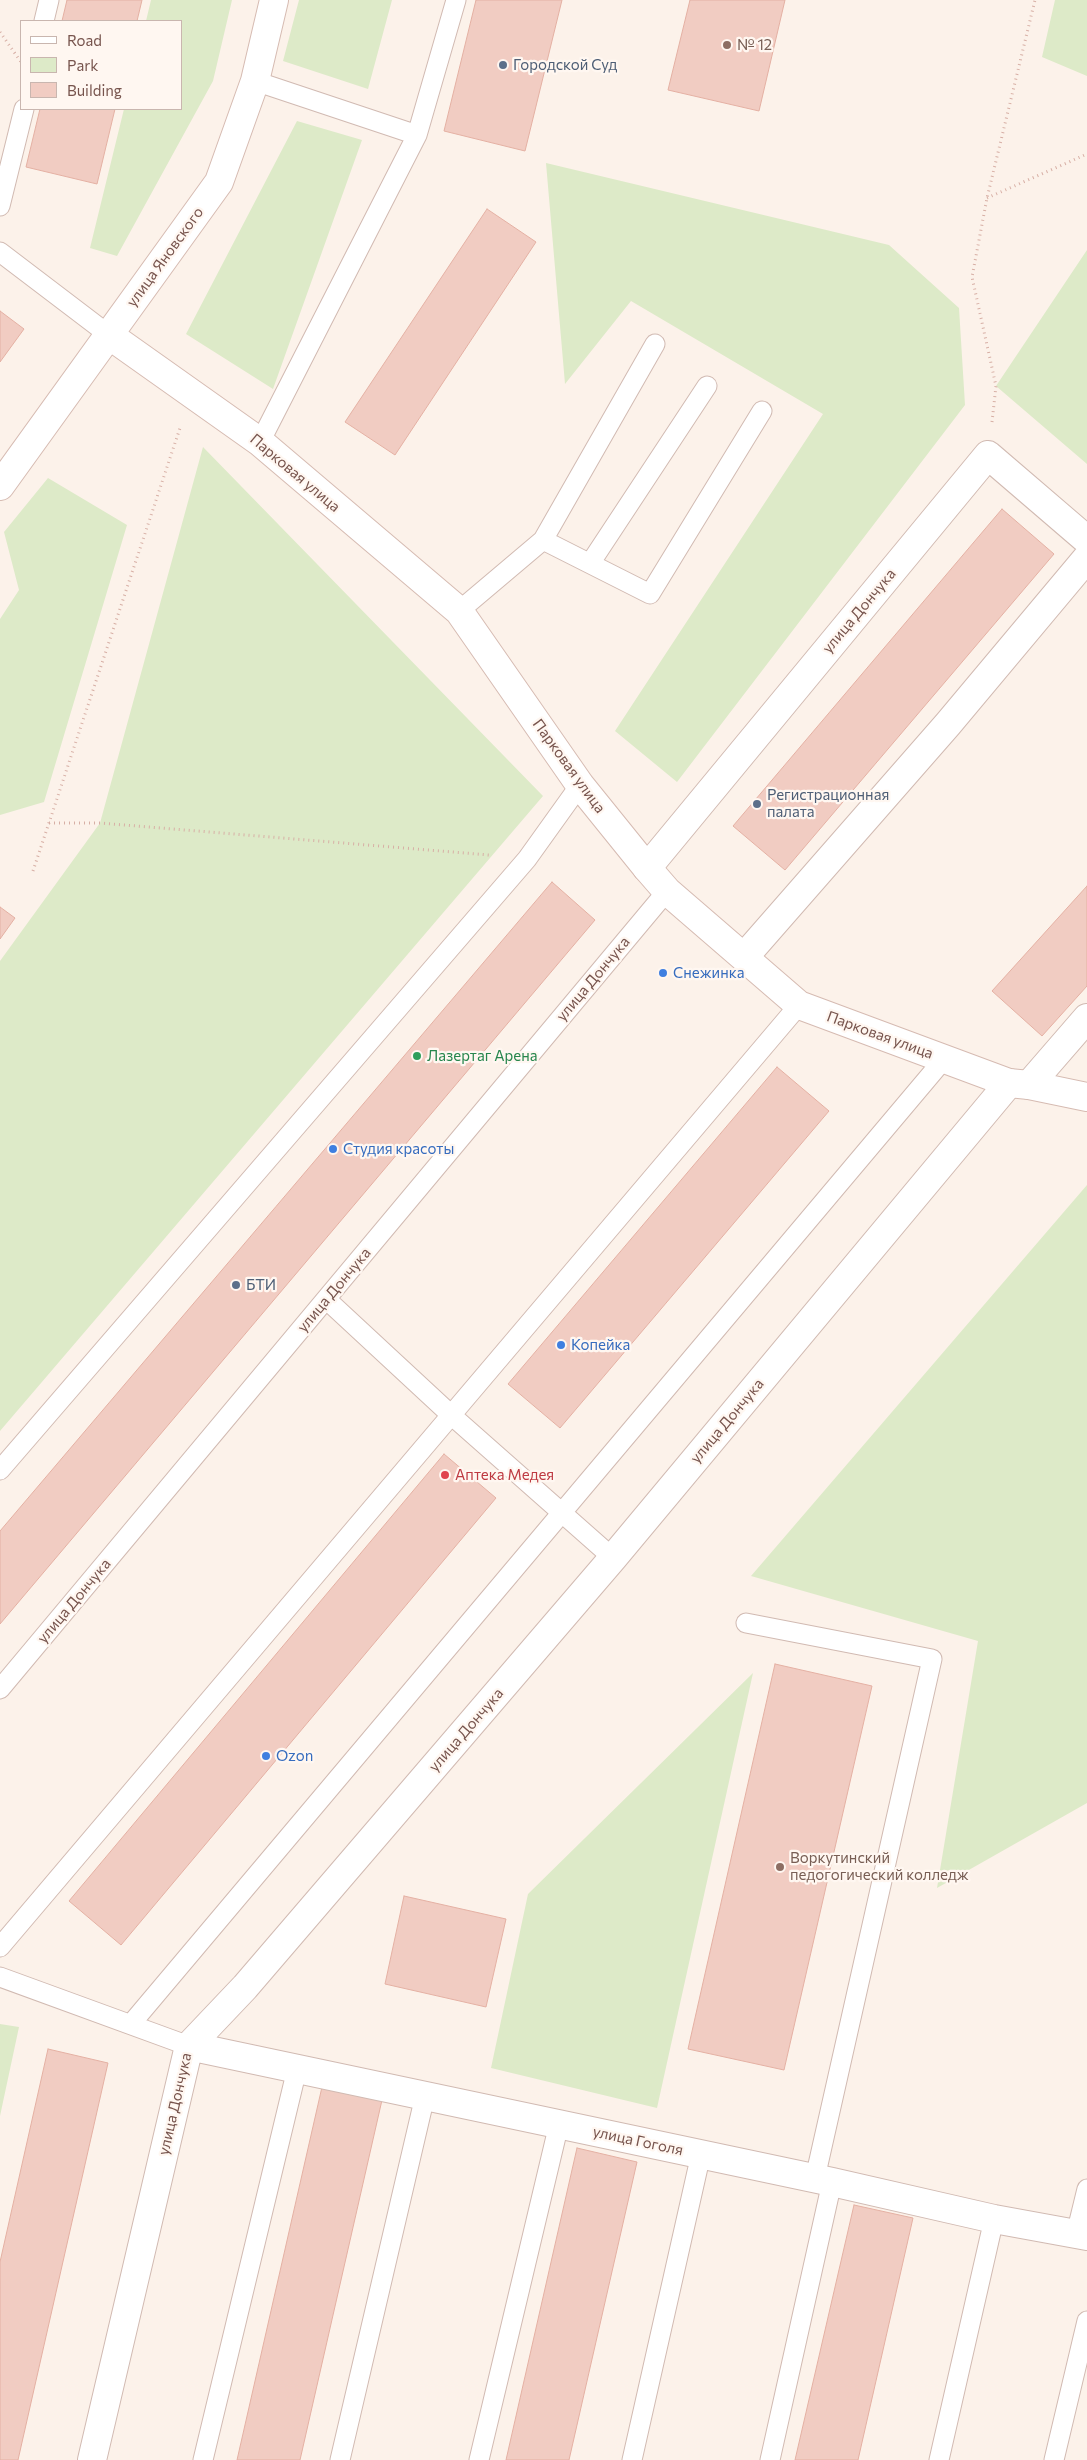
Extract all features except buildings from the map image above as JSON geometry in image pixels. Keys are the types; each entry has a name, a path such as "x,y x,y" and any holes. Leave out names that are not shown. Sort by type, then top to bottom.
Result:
{"street":[{"name":"улица Яновского","path":"0,486 219,182 256,81 274,0"},
{"name":"Парковая улица","path":"109,335 260,442 460,611 580,785 647,868 667,890 799,1005 944,1059 1019,1084 1087,1097"},
{"path":"988,455 1087,540"},
{"name":"улица Дончука","path":"647,868 988,455"},
{"path":"744,956 948,724 1087,558"},
{"name":"улица Дончука","path":"92,2460 189,2046 244,1987 1019,1084 1087,1018"},
{"name":"улица Гоголя","path":"189,2046 824,2180 994,2219 1082,2235"}],"lane":[{"path":"44,20 49,0"},
{"path":"260,442 417,135 456,0"},
{"path":"256,81 417,135"},
{"path":"0,206 24,110"},
{"path":"0,252 109,335"},
{"path":"460,611 543,540 655,344"},
{"path":"591,562 707,386"},
{"path":"543,540 591,562 650,594 762,410"},
{"path":"0,1470 527,859 580,785"},
{"name":"улица Дончука","path":"0,1689 667,890"},
{"path":"0,1947 450,1414 799,1005"},
{"path":"131,2024 944,1059"},
{"path":"326,1299 450,1414 613,1558"},
{"path":"746,1623 932,1659 824,2180 770,2460"},
{"path":"0,1977 189,2046"},
{"path":"203,2460 297,2069"},
{"path":"340,2460 425,2096"},
{"path":"479,2460 559,2124"},
{"path":"632,2460 701,2154"},
{"path":"1082,2235 1087,2189"},
{"path":"939,2460 994,2219"},
{"path":"1054,2460 1087,2320"}],"path":[{"path":"988,455 996,386 972,277 987,198 1035,0"},
{"path":"0,32 20,61"},
{"path":"987,198 1087,154"},
{"path":"33,871 192,393"},
{"path":"49,824 100,823 527,859"}],"green space":[{"path":"151,0 232,0 213,81 117,256 90,248 124,110 182,110 182,20 146,20"},
{"path":"299,0 392,0 368,89 283,61"},
{"path":"1055,0 1087,0 1087,76 1042,57"},
{"path":"297,121 362,140 273,389 186,334"},
{"path":"546,163 889,245 959,308 965,405 677,782 615,731 823,414 631,301 565,384"},
{"path":"1087,250 1087,464 996,386"},
{"path":"203,447 543,796 0,1431 0,961 100,823"},
{"path":"48,478 127,525 44,802 0,815 0,619 19,590 4,532"},
{"path":"1087,1185 1087,1803 937,1888 978,1641 751,1576"},
{"path":"753,1673 657,2108 491,2068 528,1894"},
{"path":"0,2024 19,2027 0,2116"}],"place":[{"name":"№ 12","path":"727,45"},
{"name":"Городской Суд","path":"503,65"},
{"name":"Регистрационная палата","path":"757,804"},
{"name":"Снежинка","path":"663,973"},
{"name":"Лазертаг Арена","path":"417,1056"},
{"name":"Студия красоты","path":"333,1149"},
{"name":"БТИ","path":"236,1285"},
{"name":"Копейка","path":"561,1345"},
{"name":"Аптека Медея","path":"445,1475"},
{"name":"Ozon","path":"266,1756"},
{"name":"Воркутинский педогогический колледж","path":"780,1867"}]}
